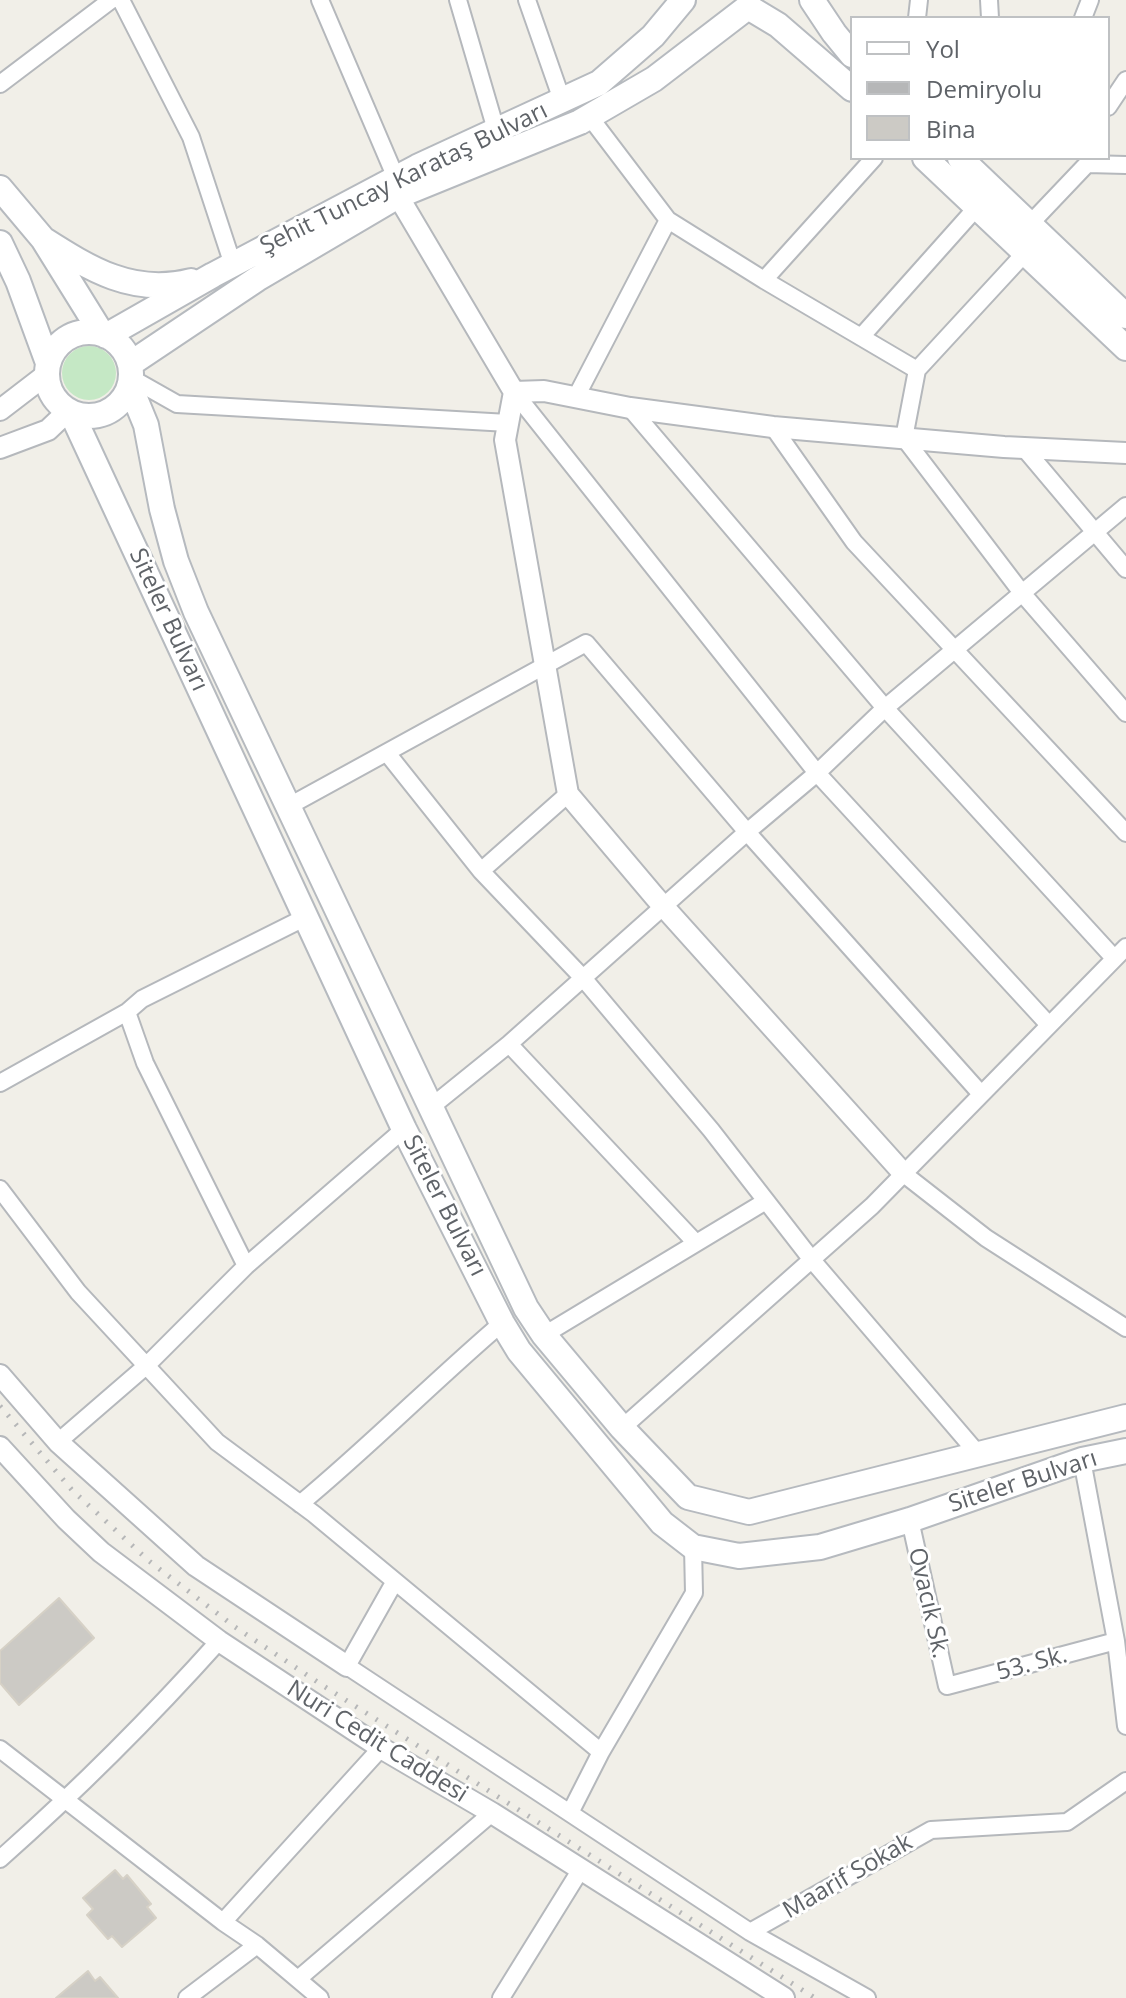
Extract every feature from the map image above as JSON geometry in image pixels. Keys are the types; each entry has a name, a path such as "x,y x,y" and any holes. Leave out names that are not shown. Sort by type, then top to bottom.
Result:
{"main road":[{"name":"Şehit Tuncay Karataş Bulvarı","path":"130,376 257,279 397,187 496,130 599,83 653,36 683,0"},
{"path":"740,3 761,6 775,0"},
{"path":"812,0 850,53"},
{"name":"Şehit Tuncay Karataş Bulvarı","path":"104,335 223,270 397,187 589,116 654,79 740,3"},
{"path":"740,3 778,25 850,87"},
{"path":"927,160 1126,348"},
{"path":"963,160 1126,316"},
{"path":"0,188 43,239 104,335 124,351 130,376 117,406 93,417 70,412 52,395 48,369 18,281 0,243"},
{"path":"43,239 114,279 171,286 223,270"},
{"path":"48,369 62,342 88,332 104,335"},
{"name":"Siteler Bulvarı","path":"130,376 146,425 162,509 176,561 196,612 526,1308 544,1335 622,1428 688,1497 749,1512 1126,1417"},
{"name":"Siteler Bulvarı","path":"70,412 404,1129 502,1323 519,1351 662,1523 693,1547 739,1556 820,1547 910,1520 1082,1460 1126,1451"}],"street":[{"path":"0,84 111,0"},
{"path":"121,0 191,137 223,270"},
{"path":"320,0 397,187 514,392 817,773 1049,1025"},
{"path":"458,0 496,130"},
{"path":"527,0 562,100"},
{"path":"1110,104 1126,80"},
{"path":"589,116 668,220 917,370"},
{"path":"764,280 872,160"},
{"path":"1029,225 1088,161 1126,165"},
{"path":"861,337 977,207"},
{"path":"576,397 668,220"},
{"path":"1025,253 917,370 904,438 1022,593 1126,713"},
{"path":"0,410 48,369"},
{"path":"130,376 177,404 508,423"},
{"path":"514,392 544,391 630,408 773,427 1024,448 1126,453"},
{"path":"514,392 505,440 568,794 663,906 904,1174 986,1238 1120,1324 1126,1335"},
{"path":"622,1428 904,1174 1120,953 885,708 630,408"},
{"path":"0,448 48,430 70,412"},
{"path":"773,427 854,542 1126,833"},
{"path":"1024,448 1126,569"},
{"path":"431,1107 509,1044 817,773 885,708 1126,506"},
{"path":"289,806 586,643 747,832 981,1094"},
{"path":"387,753 481,871 583,978 711,1130 812,1260 979,1455"},
{"path":"481,871 568,794"},
{"path":"0,1083 127,1012 142,999 306,917"},
{"path":"127,1012 145,1063 246,1266"},
{"path":"509,1044 696,1243"},
{"path":"58,1442 146,1366 246,1266 404,1129"},
{"path":"0,1189 78,1292 217,1442 300,1504 601,1752"},
{"path":"544,1335 766,1201"},
{"path":"300,1504 363,1451 446,1371 502,1323"},
{"name":"Nuri Cedit Caddesi","path":"0,1375 58,1442 196,1566 347,1666"},
{"name":"Nuri Cedit Caddesi","path":"0,1447 101,1552 219,1641 381,1748 492,1813 784,1998"},
{"path":"1082,1460 1116,1641 1126,1726"},
{"name":"Ovacık Sk.","path":"910,1520 947,1686"},
{"path":"570,1813 601,1752 694,1593 693,1547"},
{"path":"395,1581 347,1666 750,1932 867,1998"},
{"path":"0,1859 66,1801 147,1722 219,1641"},
{"name":"53. Sk.","path":"947,1686 1116,1641"},
{"path":"223,1922 381,1748"},
{"path":"0,1749 257,1945 320,1998"},
{"name":"Maarif Sokak","path":"750,1932 931,1830 1067,1822 1125,1784"},
{"path":"298,1979 492,1813"},
{"path":"501,1998 581,1869"},
{"path":"187,1998 257,1945"}],"green space":[{"path":"89,346 108,354 116,373 108,392 89,400 70,392 62,373 70,354"}],"building":[{"path":"59,1598 94,1638 19,1705 0,1683 0,1651"},
{"path":"115,1870 123,1879 127,1875 151,1904 147,1907 156,1918 122,1947 112,1936 108,1939 87,1915 93,1909 83,1898"},
{"path":"88,1971 95,1981 100,1977 118,1998 56,1998"}],"railway":[{"path":"0,1406 72,1490 149,1561 235,1627 815,1998"}]}
